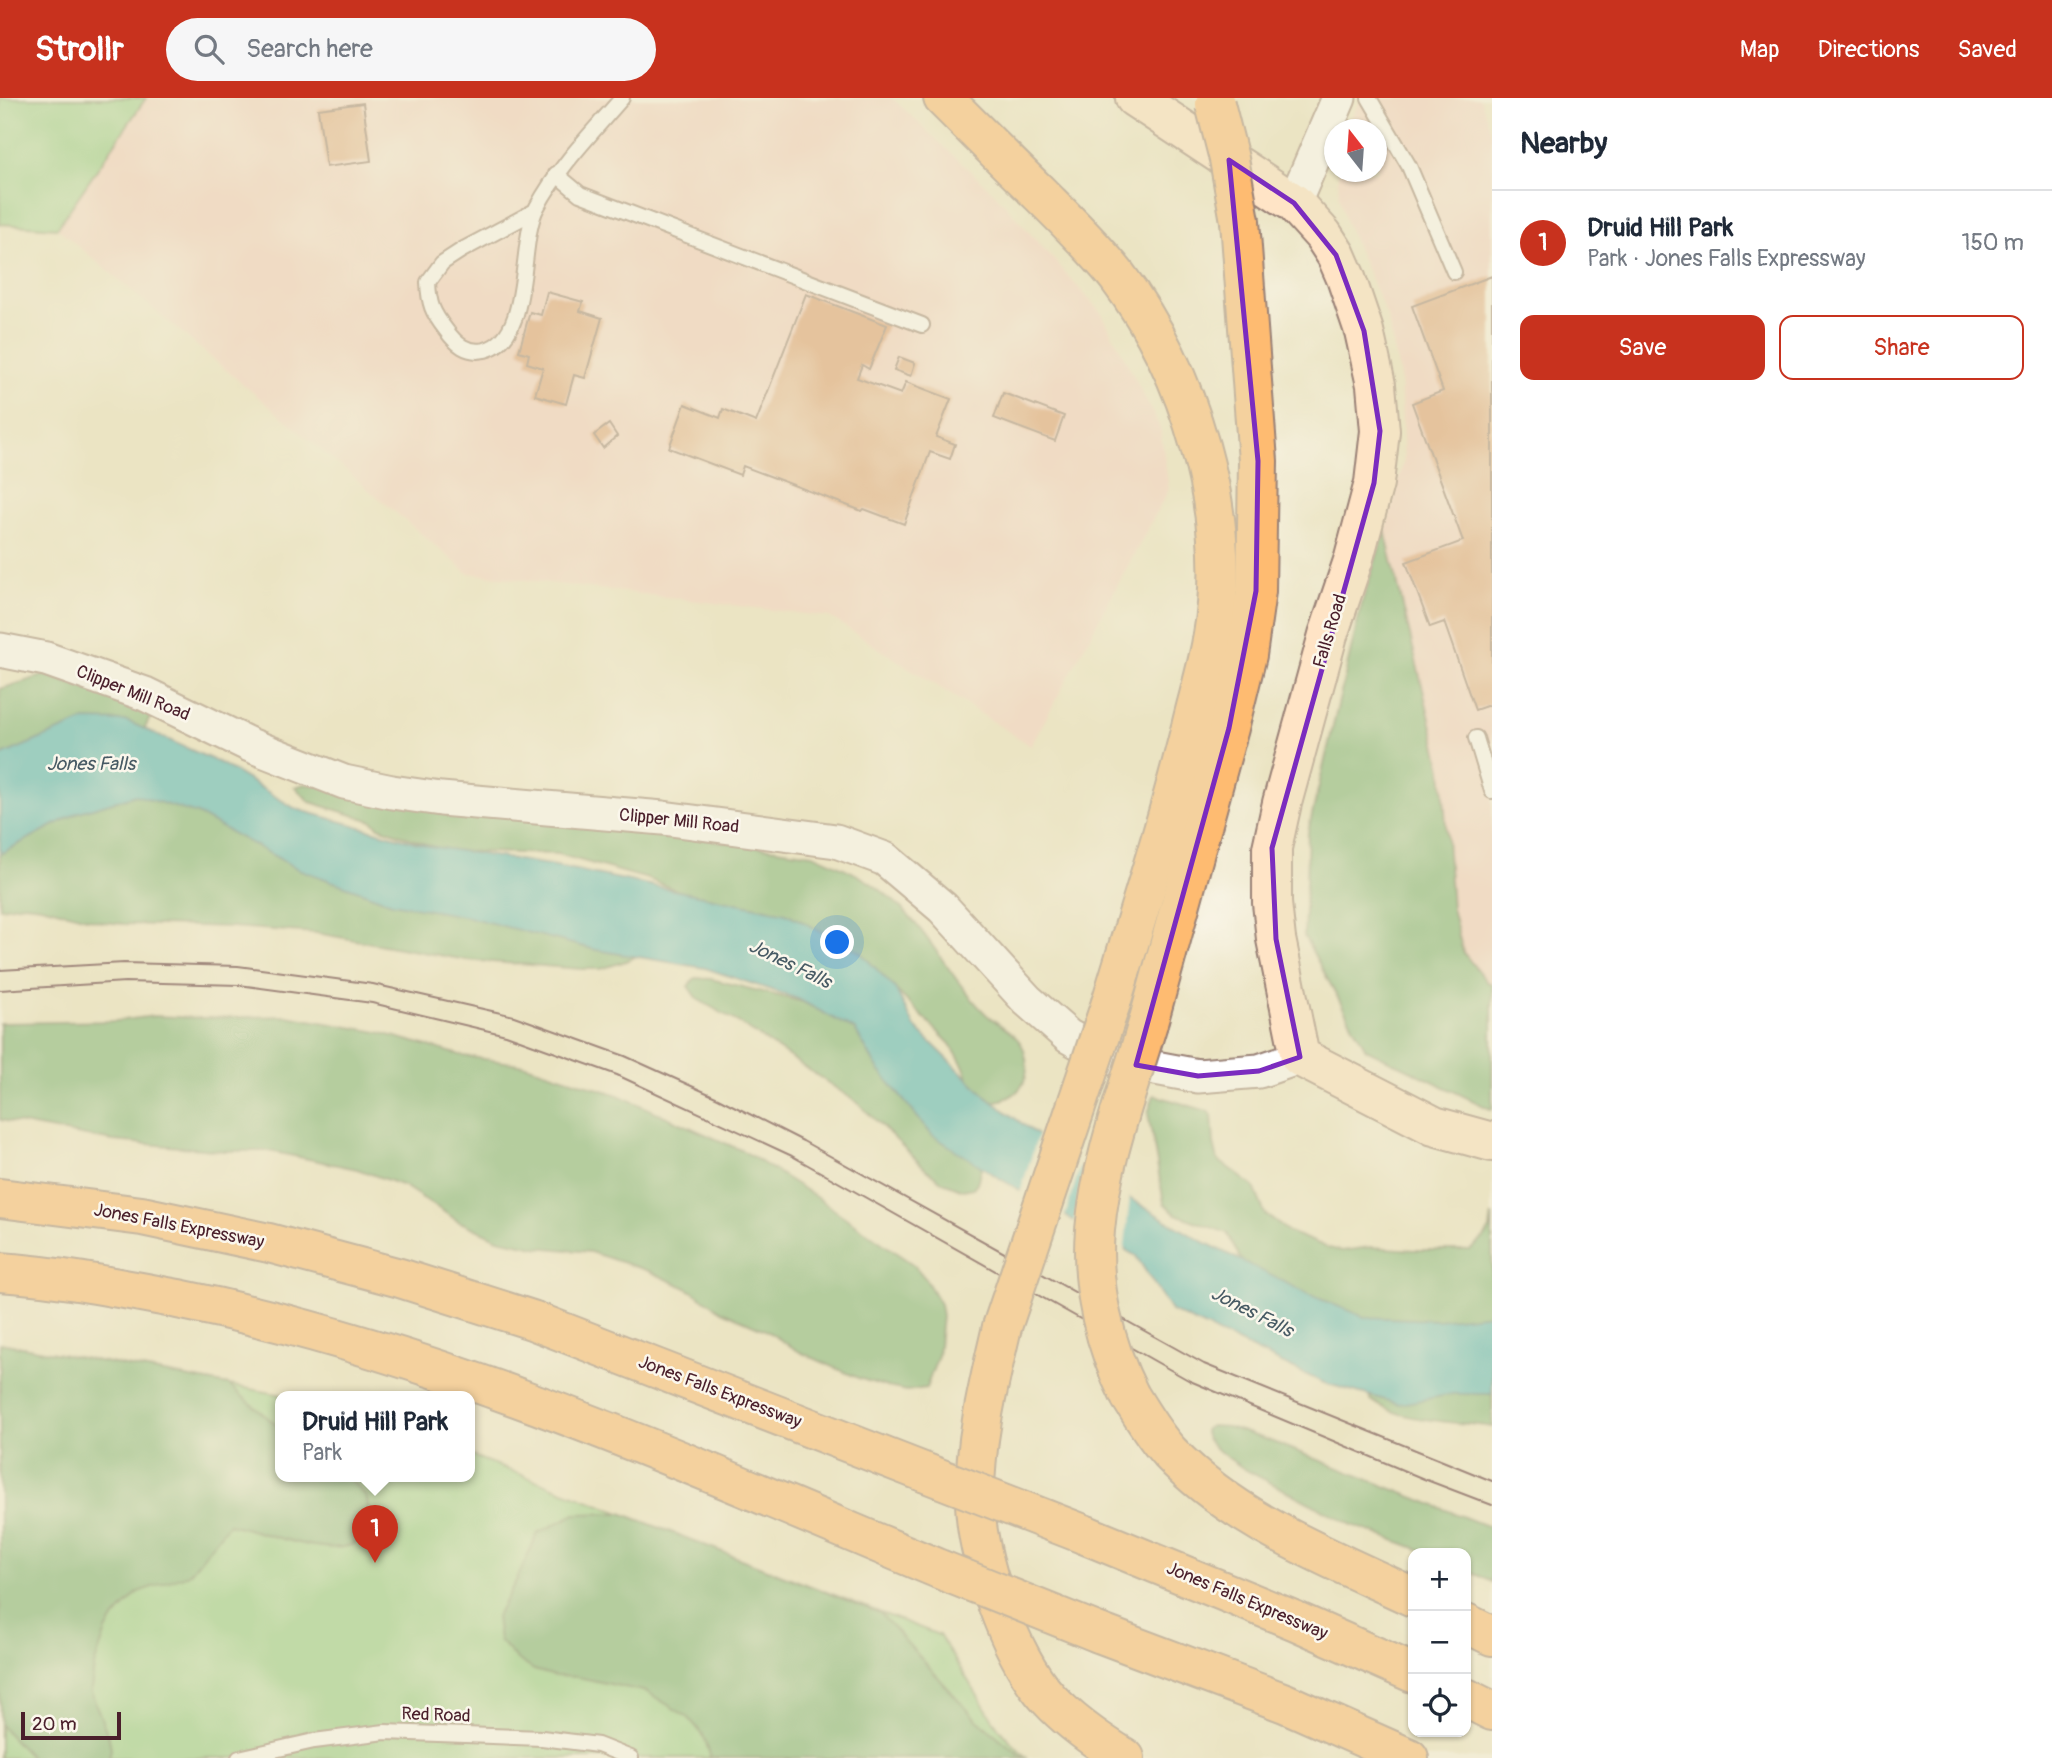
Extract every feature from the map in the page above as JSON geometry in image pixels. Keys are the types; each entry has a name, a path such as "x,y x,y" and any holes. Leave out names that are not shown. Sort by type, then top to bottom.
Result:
{"highway":[{"path":"943,98 1072,226 1116,276 1150,325 1176,379 1194,427 1208,481 1215,525 1218,571 1213,634 1180,771 1111,1003 1002,1327 983,1411 974,1499 988,1574 1016,1648 1048,1698 1065,1714 1125,1758"},
{"path":"1214,101 1229,159 1240,221 1258,461 1256,591 1247,655 1235,704 1148,1023 1103,1176 1095,1232 1097,1285 1106,1338 1121,1377 1148,1425 1169,1452 1243,1513 1408,1595"},
{"name":"Jones Falls Expressway","path":"0,1198 142,1216 269,1243 400,1278 532,1320 1086,1535 1296,1621 1408,1671"},
{"path":"0,1272 131,1290 248,1314 384,1351 512,1393 639,1443 939,1569 1285,1703 1409,1758"},
{"path":"1471,1626 1492,1636"},
{"path":"1471,1700 1492,1711"}],"main road":[{"name":"Falls Road","path":"1135,98 1294,203 1323,235 1336,254 1346,278 1367,345 1376,385 1380,431 1374,483 1354,558 1328,635 1272,848 1272,904 1276,939 1300,1057"},
{"path":"1300,1057 1434,1126 1492,1142"}],"street":[{"path":"1294,203 1339,98"},
{"name":"Clipper Mill Road","path":"0,650 46,659 145,694 250,745 344,782 441,799 663,818 836,841 886,859 943,908 1027,1000 1068,1036 1102,1055 1198,1076 1259,1072 1300,1057"}],"lane":[{"path":"534,211 442,263 428,282 429,303 456,345 476,352 493,348 514,324 534,211 556,174 622,98"},
{"path":"1368,98 1409,166 1454,272"},
{"path":"556,174 580,194 922,325"},
{"path":"1476,738 1492,790"},
{"name":"Red Road","path":"239,1758 314,1741 385,1732 542,1738 598,1745 631,1758"}],"highlighted area":[{"path":"1229,160 1294,203 1336,255 1364,331 1380,431 1374,483 1272,848 1276,939 1300,1057 1259,1071 1198,1076 1136,1065 1229,728 1256,591 1258,461"}],"shaded area":[{"path":"146,98 892,98 995,194 1102,314 1160,428 1169,489 1031,746 830,617 468,573 57,228"},
{"path":"1361,98 1480,98 1492,135 1492,984 1487,982 1463,952 1452,908 1442,769 1385,531 1404,460 1400,376 1387,316 1346,222 1339,196 1338,182 1387,182 1387,119 1351,119"}],"green space":[{"path":"0,98 146,98 57,228 0,224"},
{"path":"1385,531 1442,769 1452,908 1463,952 1487,982 1492,984 1492,1110 1366,1049 1304,936 1308,832 1363,599"},
{"path":"45,675 153,712 139,740 10,757 0,754 0,689"},
{"path":"93,779 643,947 626,961 601,969 581,969 466,960 316,933 124,924 102,922 41,906 24,904 0,908 0,831"},
{"path":"304,784 813,854 867,880 912,919 972,999 1021,1044 1026,1061 1025,1079 1022,1086 1009,1097 990,1102 971,1085 950,1044 880,974 790,918 772,910 697,898 648,879 557,854 445,851 379,827 372,821 310,802 295,787"},
{"path":"695,978 711,979 803,1002 860,1034 979,1156 981,1169 977,1183 973,1188 963,1190 943,1182 927,1170 858,1103 736,1021 697,999 688,986"},
{"path":"154,1016 287,1016 378,1032 464,1056 526,1065 618,1095 745,1152 914,1265 925,1278 940,1304 942,1316 938,1356 926,1388 907,1391 858,1378 800,1352 765,1330 724,1312 688,1289 649,1271 590,1252 535,1247 498,1239 458,1221 404,1186 357,1169 269,1151 224,1151 113,1141 0,1120 0,1023 116,1021"},
{"path":"1154,1095 1207,1111 1212,1115 1218,1160 1254,1187 1265,1214 1289,1232 1329,1248 1342,1251 1370,1247 1470,1250 1490,1229 1492,1215 1492,1333 1407,1340 1247,1271 1227,1233 1175,1214 1164,1203 1148,1113"},
{"path":"0,1343 275,1394 275,1482 475,1482 475,1457 939,1635 999,1729 1027,1758 0,1758"},
{"path":"0,1343 229,1385 275,1424 275,1482 353,1482 367,1498 371,1524 352,1545 322,1547 229,1524 189,1574 138,1592 106,1631 94,1666 91,1692 109,1738 109,1758 31,1758 0,1725"},
{"path":"1370,1392 1492,1392 1492,1427 1429,1420 1397,1413 1371,1400"},
{"path":"1211,1426 1228,1427 1265,1439 1492,1528 1492,1582 1471,1572 1471,1548 1415,1548 1352,1525 1244,1469 1216,1449 1207,1439 1204,1430"},
{"path":"621,1513 880,1613 976,1719 1024,1758 711,1758 703,1735 689,1718 647,1692 578,1677 555,1676 534,1670 514,1657 499,1640 496,1617 538,1533 575,1514"}],"water":[{"name":"Jones Falls","path":"85,720 127,721 222,764 296,809 429,846 556,866 786,913 860,952 895,988 915,1027 988,1098 1092,1176 1198,1239 1308,1294 1364,1317 1437,1320 1492,1314 1492,1394 1453,1394 1400,1404 1324,1383 1171,1311 1136,1256 1004,1181 932,1135 878,1069 855,1030 798,999 705,968 596,950 468,917 392,903 298,869 197,814 136,795 79,812 0,854 0,756"}],"pier":[{"path":"1039,1132 1081,1163 1064,1219 1020,1194"},
{"path":"1084,1166 1130,1194 1124,1253 1074,1225"}],"building":[{"path":"363,103 371,161 326,167 318,109"},
{"path":"1492,276 1492,704 1475,710 1444,622 1430,627 1406,562 1463,541 1412,403 1443,391 1412,306"},
{"path":"547,292 583,302 580,311 602,318 585,378 574,375 566,404 535,395 543,368 527,363 529,354 519,351 530,312 541,315"},
{"path":"806,294 887,325 869,369 862,365 857,378 901,394 906,382 951,399 936,437 955,444 950,459 930,452 904,524 743,466 740,475 669,448 685,404 720,418 723,409 756,422"},
{"path":"899,357 915,363 911,376 894,370"},
{"path":"1003,393 1064,416 1055,441 994,418"},
{"path":"609,424 617,436 603,448 594,435"}],"tram line":[{"path":"0,970 124,963 238,966 373,984 514,1016 625,1056 718,1098 803,1141 1204,1364 1492,1481"},
{"path":"0,990 125,982 239,985 372,1003 506,1035 617,1075 792,1156 1190,1381 1492,1505"}],"place":[{"name":"Druid Hill Park","path":"375,1563"}]}
